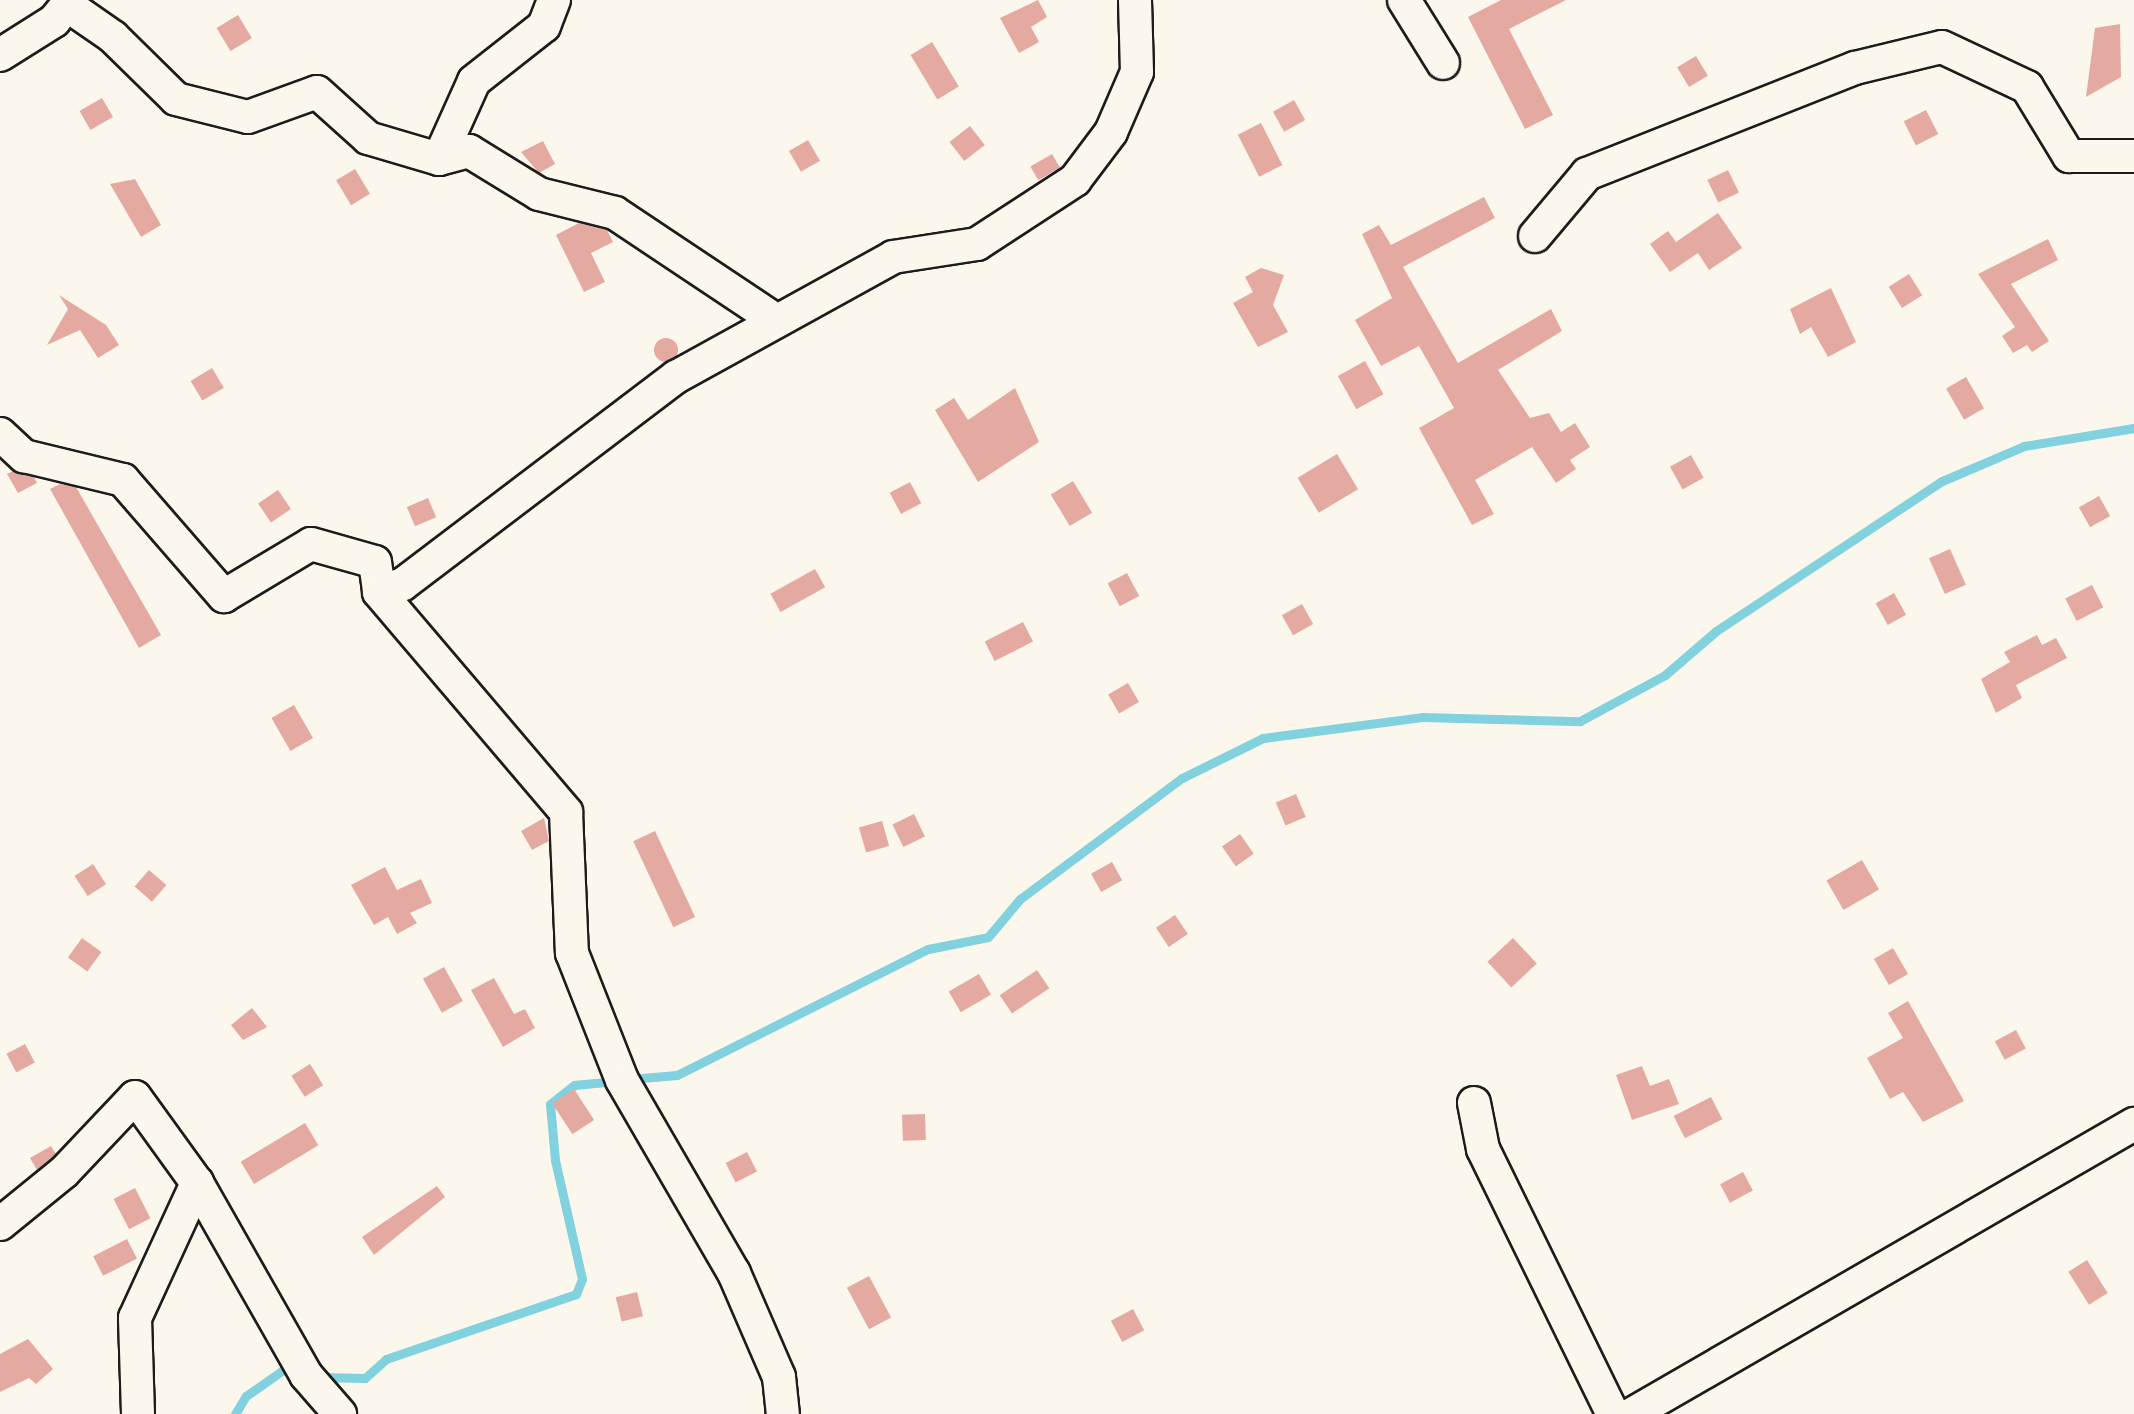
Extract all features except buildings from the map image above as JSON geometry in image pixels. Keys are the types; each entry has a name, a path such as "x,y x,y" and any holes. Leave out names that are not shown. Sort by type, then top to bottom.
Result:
{"street":[{"path":"439,159 474,80 544,26 554,0"},
{"path":"379,592 403,584 676,377 774,319 893,257 977,244 1075,180 1111,132 1137,72 1135,0"},
{"path":"1404,0 1443,63"},
{"path":"0,55 54,21 69,2 113,37 176,99 248,117 317,92 368,138 439,159 469,151 539,194 615,213 774,319"},
{"path":"1535,236 1587,174 1855,68 1942,47 2027,87 2068,156 2134,156"},
{"path":"0,434 23,456 123,480 224,596 311,544 375,562 379,592 566,811 572,953 622,1080 734,1273 779,1377 783,1414"},
{"path":"0,1224 64,1172 135,1097 197,1183 306,1375 340,1414"},
{"path":"1475,1103 1483,1149 1613,1414"},
{"path":"1632,1414 2134,1124"},
{"path":"138,1414 135,1318 197,1183"}],"waterway":[{"path":"630,1079 677,1075 928,949 988,937 1020,899 1182,778 1263,738 1422,717 1580,721 1665,675 1716,631 1942,481 2024,446 2134,428"},
{"path":"320,1377 365,1378 386,1359 576,1294 582,1279 555,1160 550,1104 574,1085 616,1081"},
{"path":"235,1414 246,1396 283,1370 296,1373"}]}
